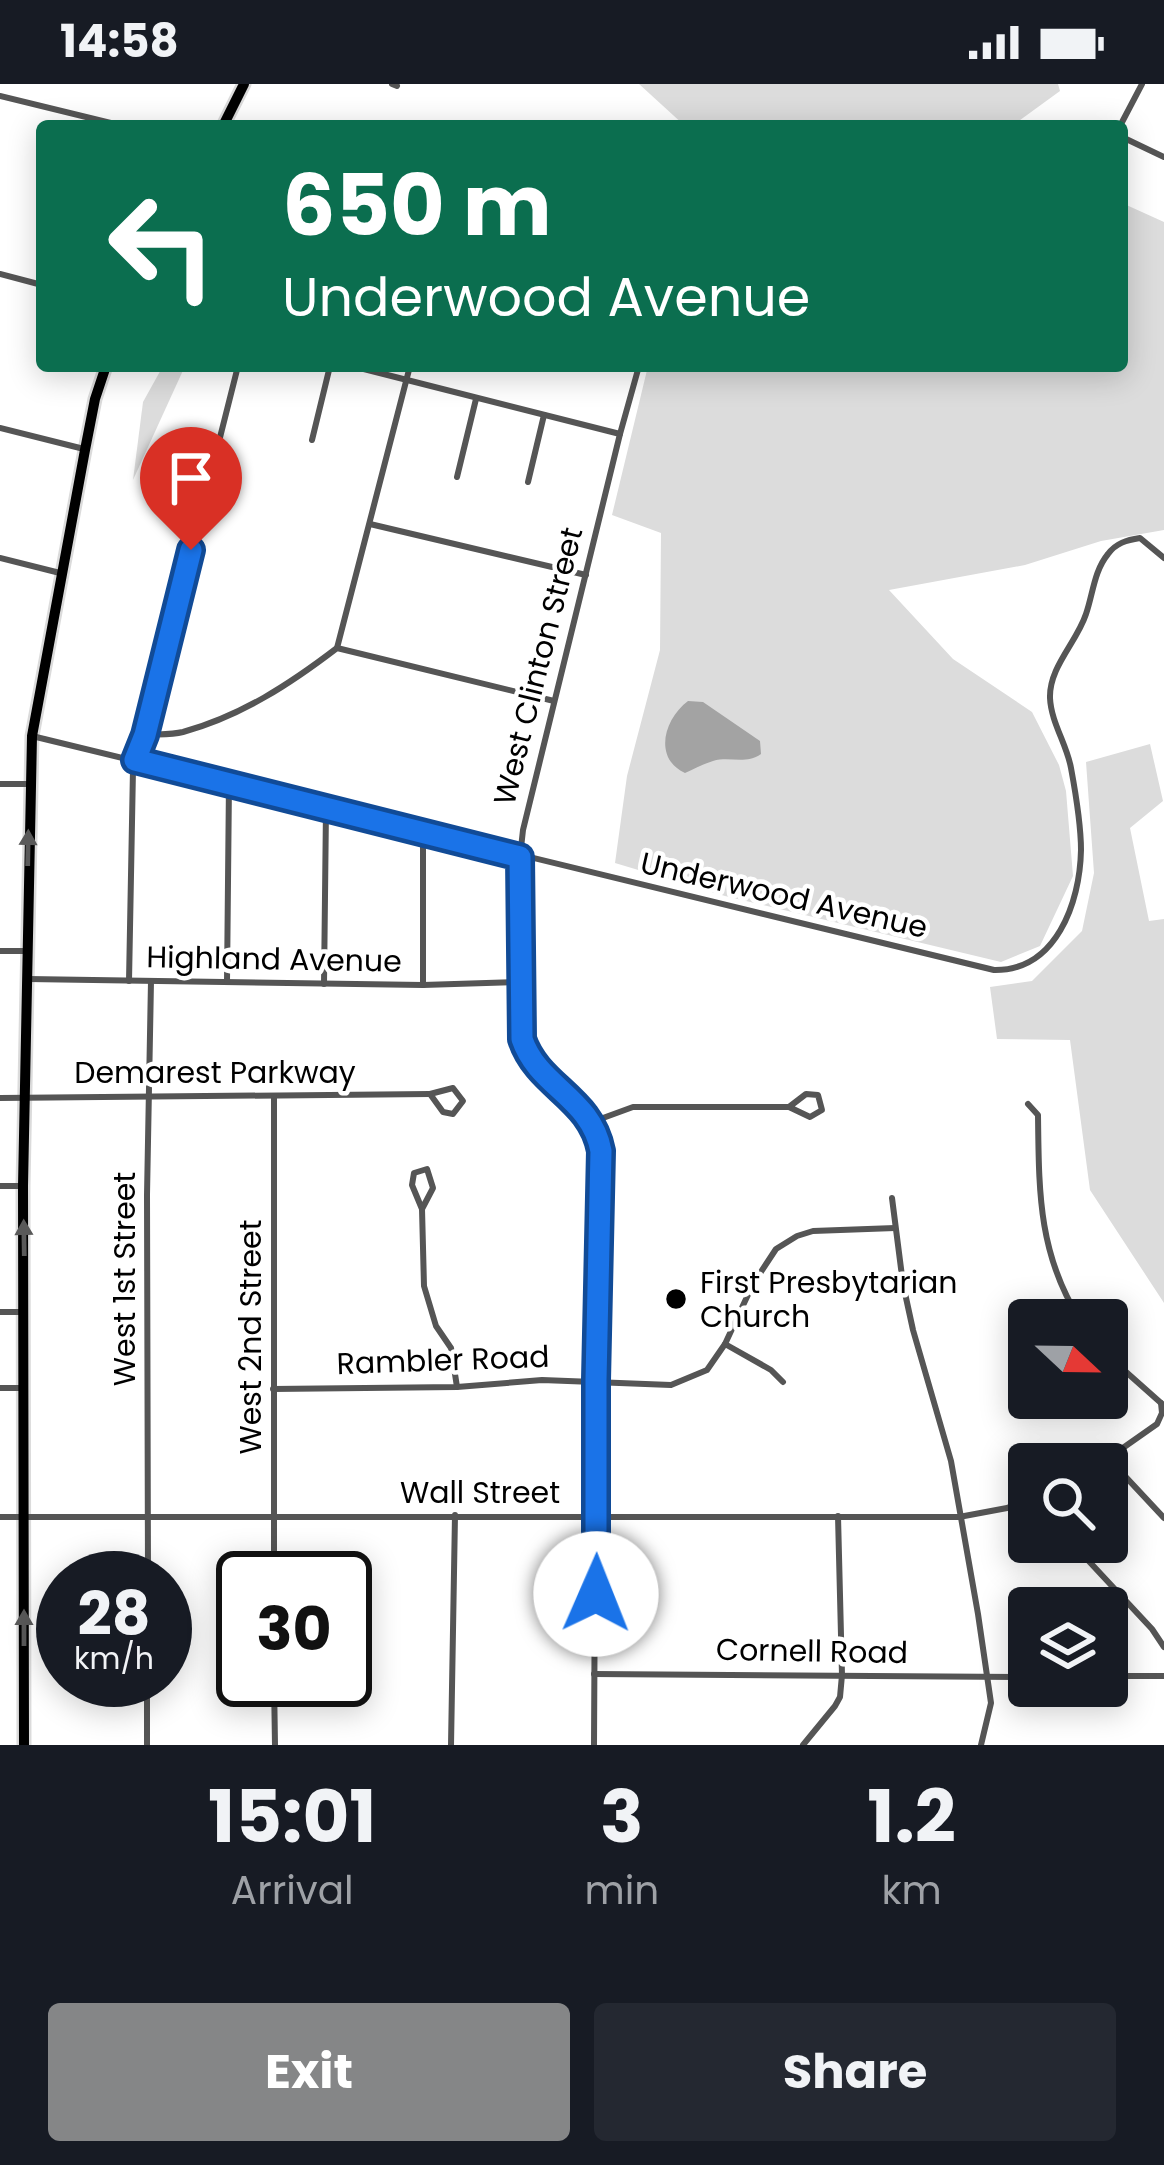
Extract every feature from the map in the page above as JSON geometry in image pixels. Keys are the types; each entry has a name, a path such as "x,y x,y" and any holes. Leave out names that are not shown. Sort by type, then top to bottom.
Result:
{"main road":[{"path":"226,120 244,84"},
{"path":"24,1745 23,1186 29,784 32,736 61,573 104,372"}],"street":[{"path":"1123,120 1142,84"},
{"path":"0,96 98,120"},
{"path":"1128,140 1164,157"},
{"path":"0,274 36,283"},
{"path":"129,981 135,760 236,372"},
{"path":"312,440 329,372"},
{"path":"374,372 620,434"},
{"path":"145,735 180,733 237,711 286,687 337,648 408,372"},
{"name":"West Clinton Street","path":"592,1121 527,1056 519,982 520,857 554,701 637,372"},
{"path":"457,477 476,399"},
{"path":"528,482 544,415"},
{"path":"0,428 85,450"},
{"path":"370,524 586,575"},
{"name":"Underwood Avenue","path":"32,736 994,970 1024,967 1057,938 1073,897 1081,853 1072,771 1050,698 1052,683 1085,619 1108,554 1126,540 1140,538 1164,558"},
{"path":"0,558 61,573"},
{"path":"337,648 554,701"},
{"path":"226,980 229,782"},
{"path":"0,784 29,784"},
{"path":"324,984 326,807"},
{"path":"423,831 423,986"},
{"path":"0,951 27,951"},
{"name":"Highland Avenue","path":"28,979 423,986 519,982"},
{"name":"West 1st Street","path":"148,1551 151,981"},
{"name":"Demarest Parkway","path":"0,1098 430,1094 453,1088 463,1101 454,1114 443,1112 430,1094"},
{"path":"594,1745 601,1151 592,1121 632,1107 789,1107 810,1117 822,1110 822,1103 818,1095 806,1094 789,1107"},
{"name":"West 2nd Street","path":"274,1097 274,1551"},
{"path":"1028,1104 1038,1114 1039,1192 1046,1244 1068,1299"},
{"path":"422,1209 433,1188 427,1169 414,1173 412,1185 422,1209 424,1286 436,1326 451,1348 457,1387"},
{"path":"0,1186 23,1186"},
{"path":"892,1198 913,1330 951,1461 978,1614 991,1703 981,1745"},
{"name":"Rambler Road","path":"274,1389 457,1387 542,1380 671,1384 707,1370 776,1250 813,1231 895,1228"},
{"path":"0,1312 26,1312"},
{"path":"725,1344 783,1382"},
{"path":"1128,1373 1163,1404 1157,1424 1128,1445"},
{"path":"0,1388 24,1388"},
{"path":"1128,1479 1164,1518"},
{"name":"Wall Street","path":"0,1517 959,1517 1008,1508"},
{"path":"802,1745 840,1697 838,1515"},
{"path":"451,1745 455,1516"},
{"path":"1091,1563 1164,1647"},
{"name":"Cornell Road","path":"594,1673 1008,1678"},
{"path":"1128,1676 1164,1676"},
{"path":"147,1707 147,1745"},
{"path":"274,1707 274,1745"}],"shaded area":[{"path":"639,84 1058,84 1060,91 1020,120 678,120"},
{"path":"1128,206 1164,222 1164,530 1101,541 1025,565 889,590 953,659 1032,712 1059,765 1066,791 1073,876 1040,946 1001,962 725,896 615,863 627,776 660,650 661,533 612,515 647,372 1128,372"},
{"path":"160,372 182,372 133,480 143,402"},
{"path":"688,701 703,702 760,741 761,754 713,761 685,773 675,766 666,748 668,728"},
{"path":"1150,744 1163,801 1130,828 1149,921 1164,919 1164,1303 1090,1190 1070,1040 997,1039 990,987 1032,981 1082,931 1094,873 1086,762"}],"place":[{"name":"First Presbytarian Church","path":"676,1299"}],"route":[{"path":"191,550 135,760 520,857 522,1039 527,1056 592,1121 601,1151 596,1594"}]}
